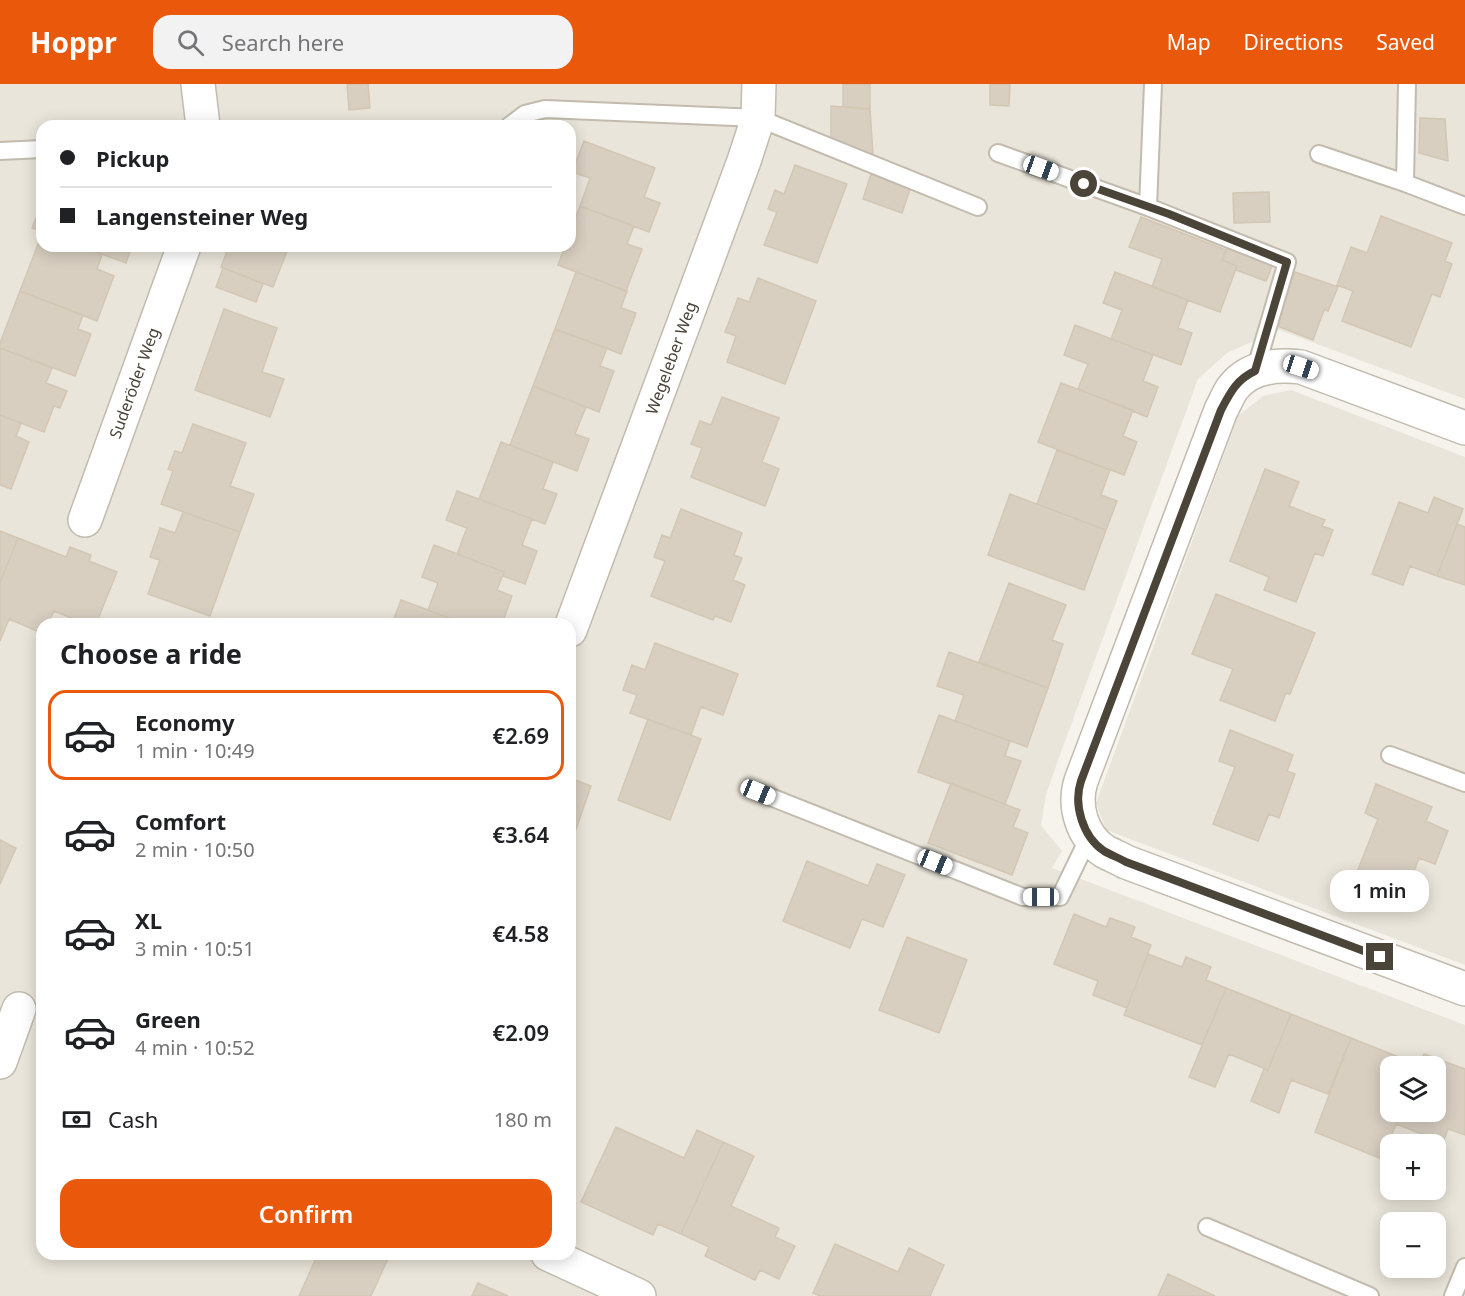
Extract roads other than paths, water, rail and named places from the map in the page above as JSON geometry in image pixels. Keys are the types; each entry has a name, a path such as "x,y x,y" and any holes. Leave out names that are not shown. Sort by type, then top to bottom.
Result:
{"street":[{"path":"198,84 202,120"},
{"name":"Wegeleber Weg","path":"574,618 740,172 758,118 759,84"},
{"name":"Suderöder Weg","path":"85,520 182,252"},
{"path":"1465,428 1301,367 1275,366 1255,371 1241,380 1232,389 1221,410 1078,793 1079,809 1090,835 1104,850 1126,862 1465,988"},
{"path":"0,1062 20,1010"},
{"path":"561,1260 639,1296"}],"lane":[{"path":"1148,207 1153,84"},
{"path":"1405,183 1407,84"},
{"path":"517,120 525,114 545,109 758,118 978,207"},
{"path":"0,151 36,149"},
{"path":"998,153 1169,214 1287,262 1255,371"},
{"path":"1319,154 1465,206"},
{"path":"1390,755 1465,783"},
{"path":"758,792 1023,897 1060,897 1090,835"},
{"path":"1207,1227 1370,1296"},
{"path":"1453,1296 1465,1267"}]}
